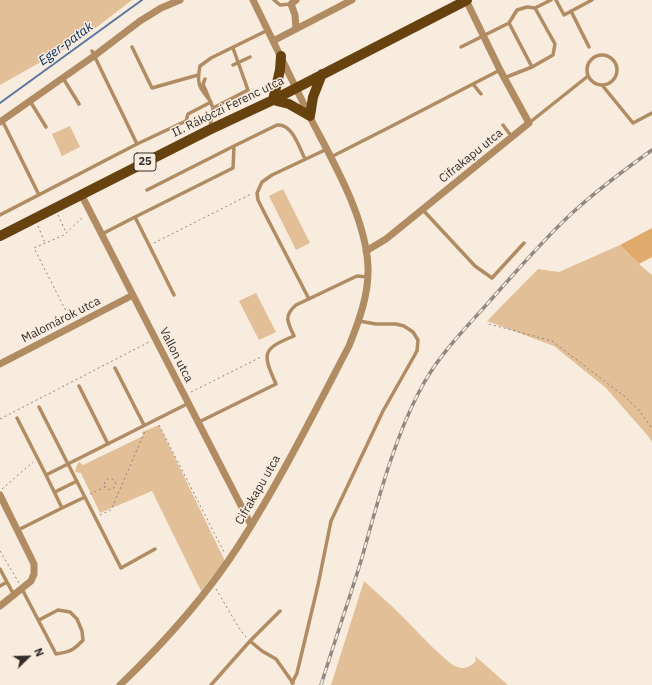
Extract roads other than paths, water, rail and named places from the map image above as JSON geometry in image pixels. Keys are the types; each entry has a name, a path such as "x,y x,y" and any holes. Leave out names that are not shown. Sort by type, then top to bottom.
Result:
{"main road":[{"name":"II. Rákóczi Ferenc utca","path":"0,236 209,130 273,100 467,0"},
{"path":"281,56 280,70 273,100 289,104 310,116 313,97 322,74"}],"street":[{"path":"1,121 63,78 93,53 140,21 161,8 180,0"},
{"name":"Cifrakapu utca","path":"120,685 143,663 212,583 252,525 349,346 359,321 364,303 368,268 366,251 362,233 347,190 253,0"},
{"path":"273,41 352,0"},
{"path":"467,0 504,78 529,123"},
{"path":"294,2 296,29"},
{"name":"Cifrakapu utca","path":"366,251 386,239 529,123"},
{"name":"Vallon utca","path":"81,194 252,525"},
{"name":"Malomárok utca","path":"0,364 133,295"},
{"path":"0,495 34,564 34,574 31,580 0,606"}],"lane":[{"path":"274,0 280,5 294,2"},
{"path":"460,47 509,23 517,10 527,7 535,8 551,0"},
{"path":"556,0 564,15 592,0"},
{"path":"504,78 532,67 553,55 555,44 535,8"},
{"path":"571,11 590,47"},
{"path":"509,23 532,67"},
{"path":"211,102 202,91 197,79 200,66 211,58 268,30"},
{"path":"132,47 152,88 198,75"},
{"path":"213,108 248,90 233,48"},
{"path":"93,53 137,144"},
{"path":"601,55 610,57 616,65 616,74 611,82 602,85 594,83 588,76 587,67 592,58 601,55"},
{"path":"233,64 250,57"},
{"path":"331,157 500,70"},
{"name":"Cifrakapu utca","path":"529,123 588,76"},
{"path":"63,78 79,104"},
{"path":"205,79 203,84 213,108 209,130"},
{"path":"473,84 480,94"},
{"path":"602,85 633,123 652,112"},
{"path":"30,101 46,127"},
{"path":"0,215 137,144 186,121 188,114 211,102"},
{"path":"1,121 39,195"},
{"path":"146,190 277,125 282,124 289,129 305,159"},
{"path":"503,125 512,137"},
{"path":"102,234 233,168 234,146"},
{"path":"309,299 258,200 257,193 262,182 272,175 327,149"},
{"path":"422,209 475,266 492,278 524,243"},
{"path":"135,217 174,295"},
{"path":"199,422 276,384 267,364 267,354 275,344 294,336 287,317 296,305 357,276 367,277"},
{"path":"293,684 297,673 331,521 383,411 417,351 418,340 413,332 404,326 359,321"},
{"path":"115,368 144,425"},
{"path":"79,386 108,444"},
{"path":"46,475 189,403"},
{"path":"39,407 121,568 155,549"},
{"path":"17,418 62,508"},
{"path":"55,492 77,481"},
{"path":"18,530 85,497"},
{"path":"0,568 14,595"},
{"path":"0,586 7,582"},
{"path":"22,589 56,654 66,653 75,649 83,640 82,631 77,618 70,612 58,610 39,620"},
{"path":"212,685 250,641 280,611"},
{"path":"250,641 262,651 276,659 293,684"}],"waterway":[{"name":"Eger-patak","path":"0,103 142,0"}],"railway":[{"path":"321,685 361,561 393,454 409,412 433,368 460,334 528,258 571,214 590,197 652,150"}]}
